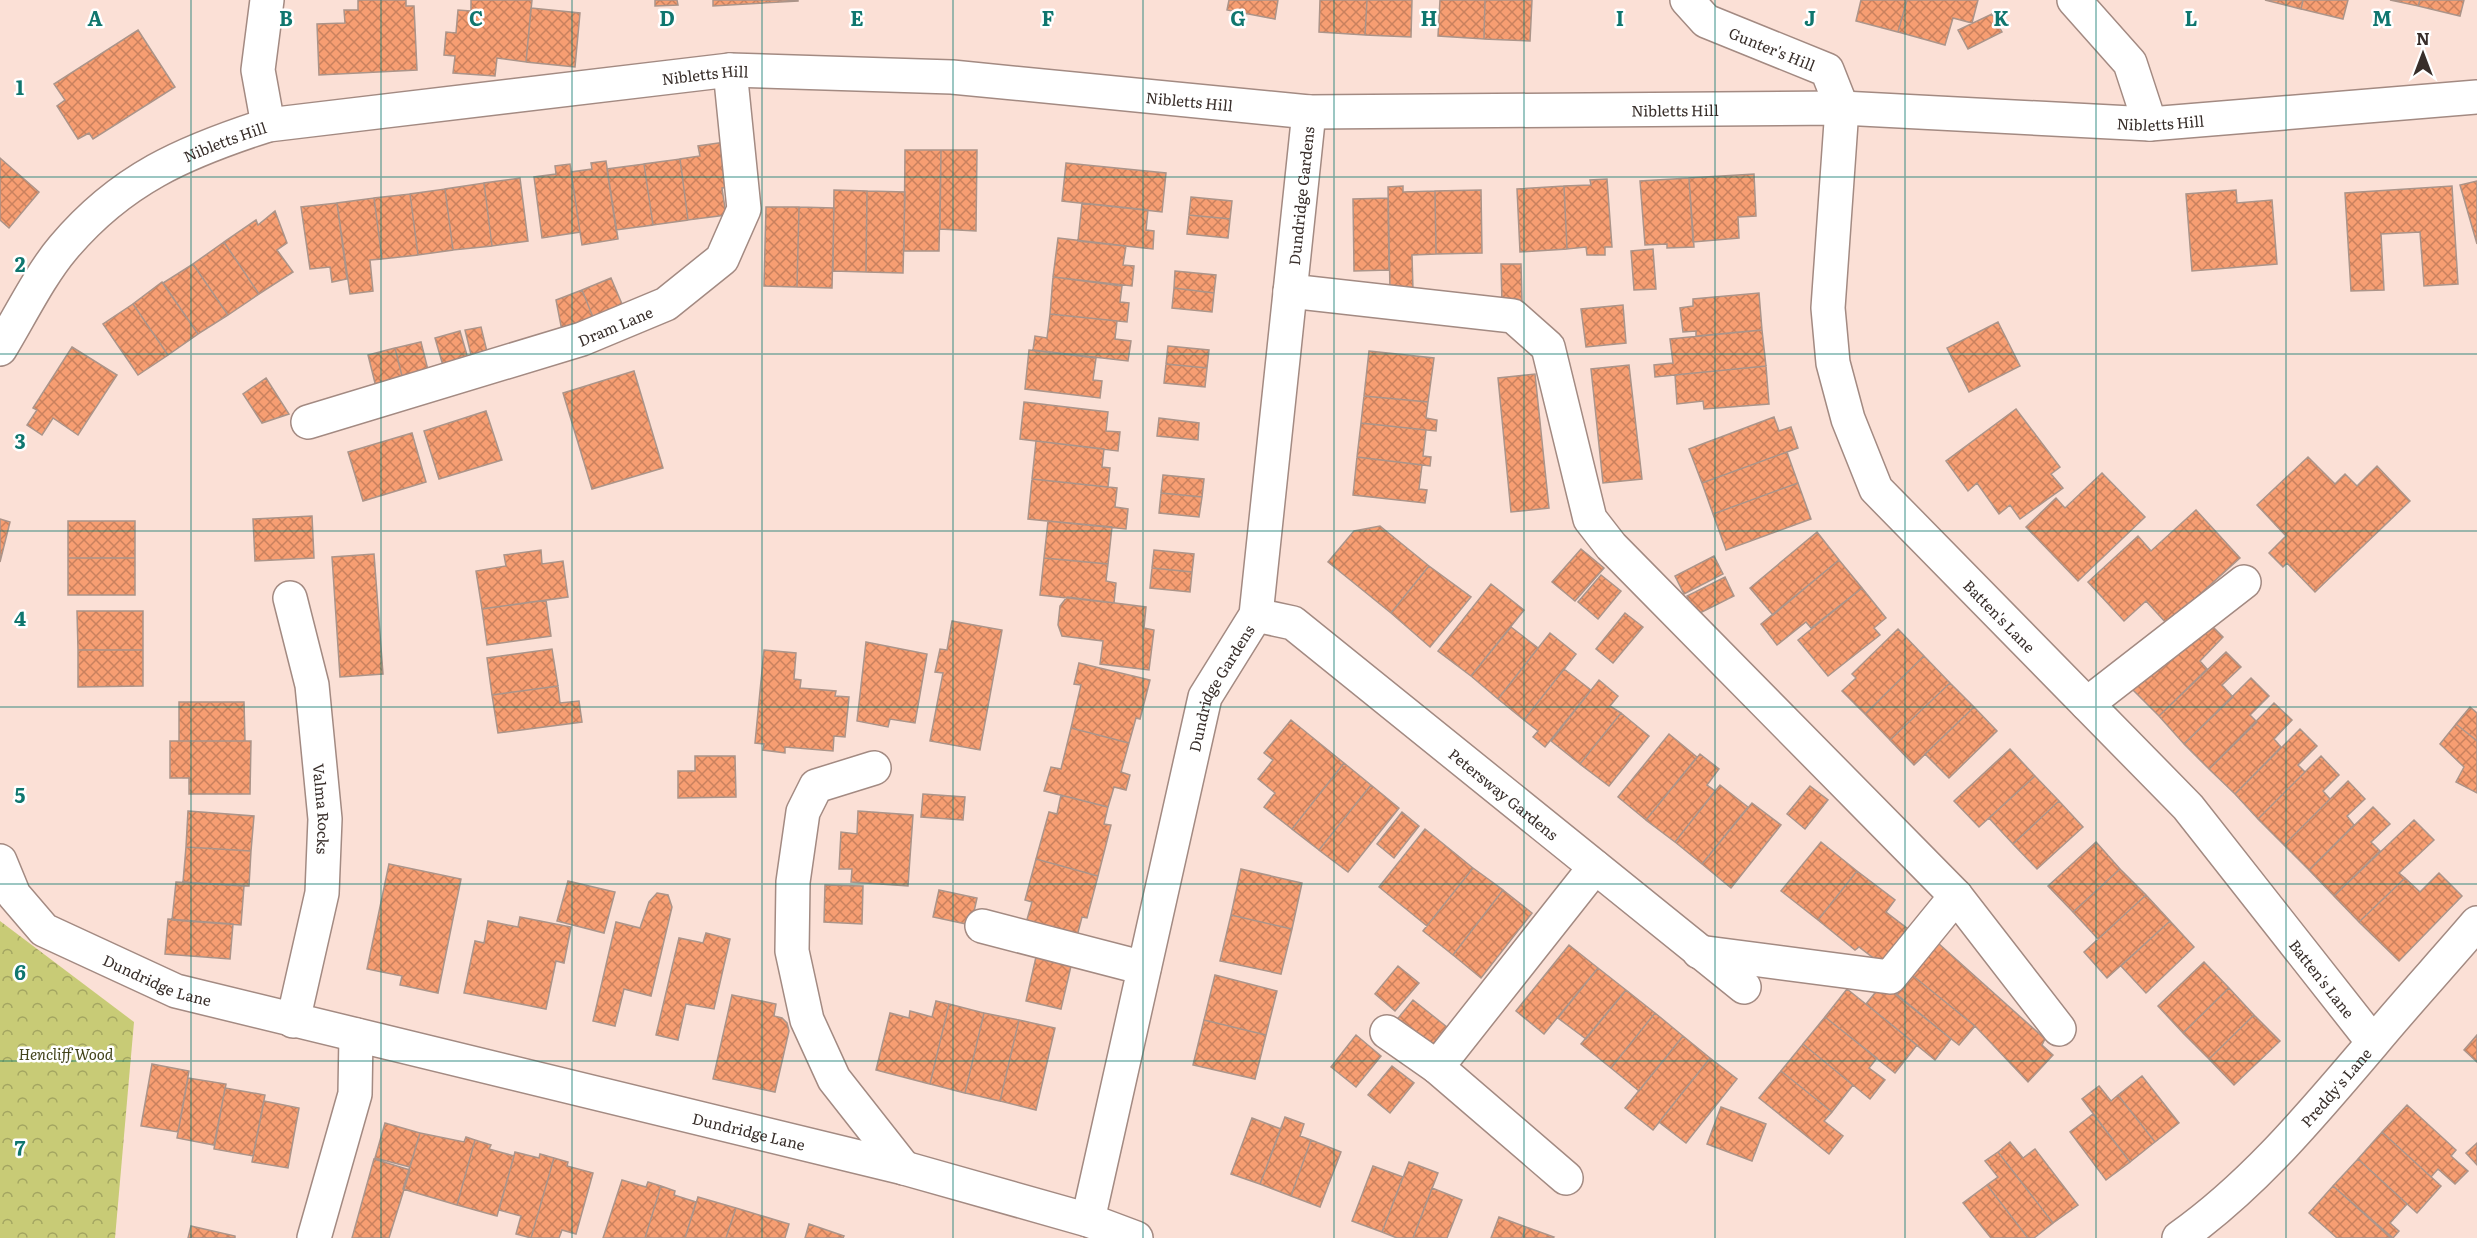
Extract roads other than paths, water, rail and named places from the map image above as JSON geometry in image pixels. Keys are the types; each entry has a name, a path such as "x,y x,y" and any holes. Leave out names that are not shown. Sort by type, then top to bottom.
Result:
{"street":[{"path":"267,0 258,70 268,125"},
{"name":"Gunter's Hill","path":"1687,0 1706,21 1827,70 1842,108"},
{"path":"2074,0 2130,63 2150,124"},
{"name":"Nibletts Hill","path":"0,349 62,249 101,209 147,173 206,145 268,125 730,70 952,77 1309,112 1842,108 2150,124 2477,97"},
{"name":"Dram Lane","path":"308,422 582,339 666,303 722,259 744,209 730,70"},
{"name":"Batten's Lane","path":"1842,108 1828,308 1833,363 1848,419 1876,489 2188,807 2373,1042"},
{"name":"Dundridge Gardens","path":"1088,1220 1205,697 1256,615 1309,112"},
{"path":"1290,291 1513,316 1548,347 1590,519 1611,546 1956,896 2059,1029"},
{"path":"2087,704 2244,582"},
{"name":"Valma Rocks","path":"290,598 312,685 325,819 322,893 292,1021"},
{"name":"Petersway Gardens","path":"1256,615 1293,623 1744,987"},
{"path":"874,768 816,786 803,812 793,882 792,951 807,1020 834,1079 904,1168"},
{"name":"Dundridge Lane","path":"0,861 14,895 44,930 176,992 904,1168 1088,1220 1136,1238"},
{"path":"1437,1067 1595,867"},
{"path":"1699,952 1890,977 1956,896"},
{"name":"Preddy's Lane","path":"2201,1232 2313,1114 2477,924"},
{"path":"982,926 1144,968"},
{"path":"1387,1032 1437,1067 1566,1178"},
{"path":"314,1238 355,1094 356,1035"}],"park label":[{"name":"Hencliff Wood","path":"66,1053"}]}
